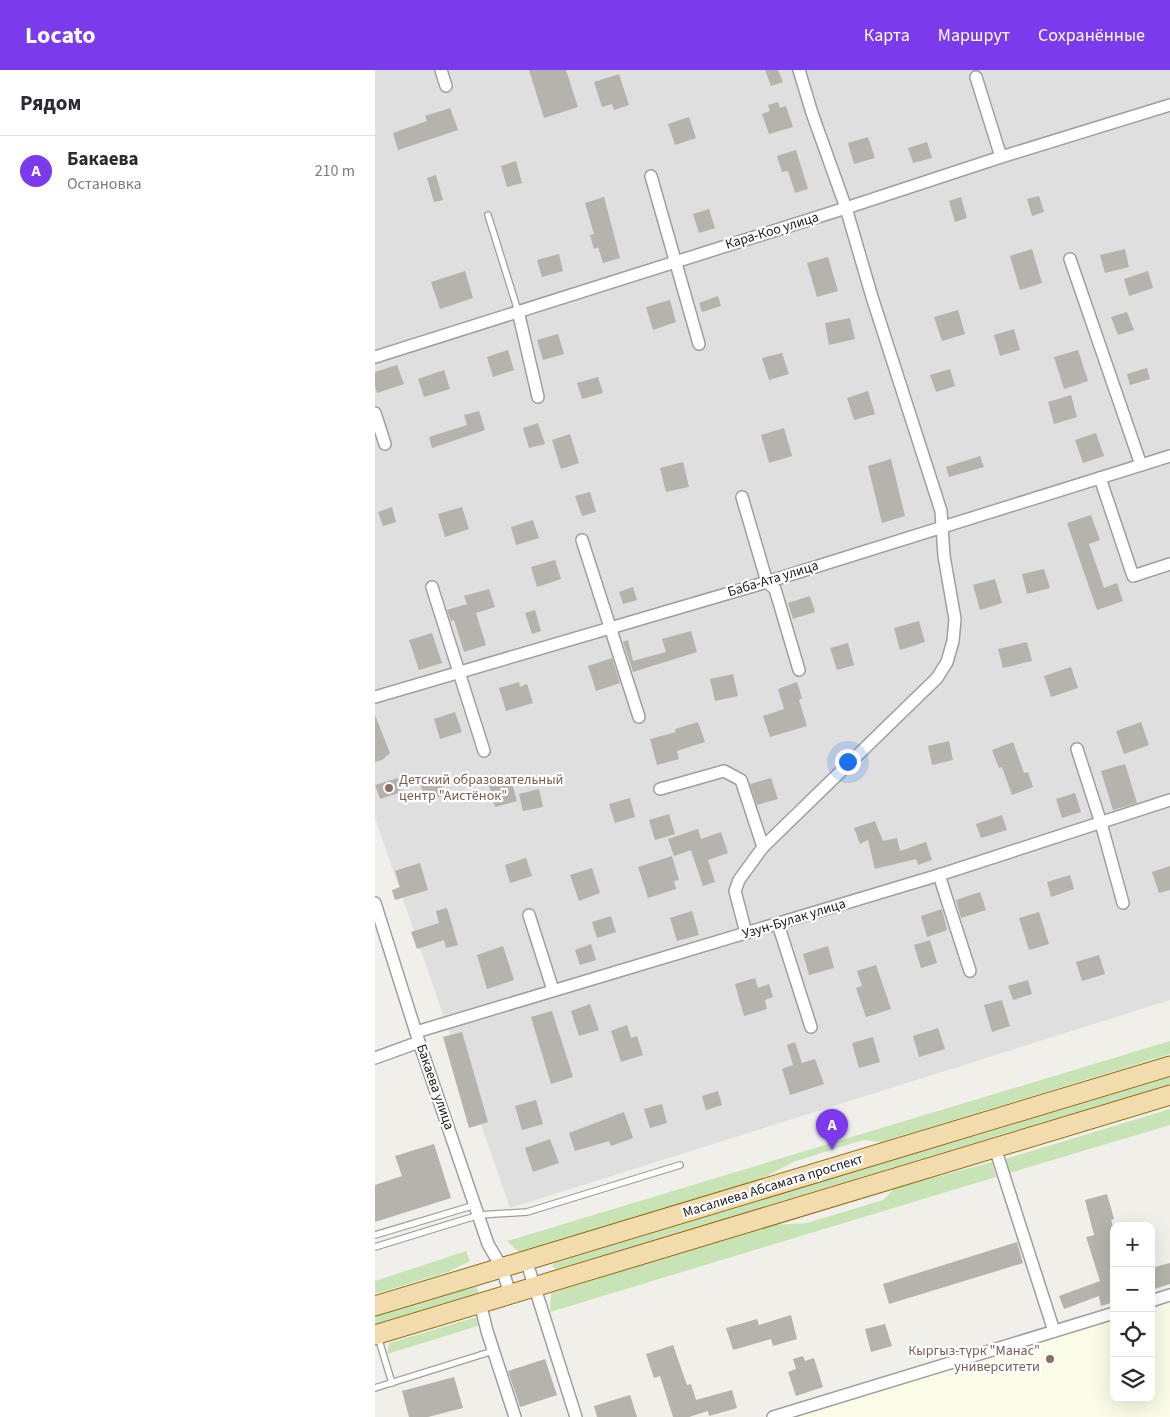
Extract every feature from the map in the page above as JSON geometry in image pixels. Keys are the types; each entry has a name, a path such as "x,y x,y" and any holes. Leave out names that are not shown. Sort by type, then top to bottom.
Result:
{"main road":[{"name":"Масалиева Абсамата проспект","path":"375,1306 1170,1066"},
{"name":"Масалиева Абсамата проспект","path":"376,1334 1170,1095"}],"street":[{"path":"441,70 446,86"},
{"path":"746,933 735,891 739,880 763,847 937,678 947,662 953,641 955,619 944,556 941,511 872,297 846,208 812,114 799,70"},
{"path":"976,77 1001,157"},
{"name":"Кара-Коо улица","path":"375,357 1170,105"},
{"path":"651,176 677,261 699,344"},
{"path":"1070,259 1141,465"},
{"path":"518,312 538,397"},
{"path":"375,413 385,444"},
{"name":"Баба-Ата улица","path":"375,697 767,582 1170,456"},
{"path":"1100,478 1133,576 1170,564"},
{"path":"742,497 767,582 775,589 799,670"},
{"path":"582,540 639,717"},
{"path":"432,587 484,751"},
{"path":"1077,749 1101,823 1123,903"},
{"path":"660,789 724,771 741,780 763,847"},
{"name":"Узун-Булак улица","path":"375,1058 418,1037 553,990 939,875 1170,800"},
{"path":"939,875 971,971"},
{"name":"Бакаева улица","path":"375,903 488,1244 501,1268 510,1294"},
{"path":"529,915 553,990"},
{"path":"778,924 811,1027"},
{"path":"995,1148 1055,1332"},
{"path":"526,1260 576,1417"},
{"path":"1155,1300 1170,1295"},
{"path":"480,1303 493,1351 515,1417"},
{"path":"773,1417 1110,1314"}],"lane":[{"path":"488,215 518,312"},
{"path":"375,1235 477,1210 527,1212 680,1165"},
{"path":"375,1247 477,1210"},
{"path":"376,1334 392,1383"},
{"path":"375,1388 493,1351"}],"shaded area":[{"path":"375,70 1170,70 1170,1000 510,1208 375,818"},
{"name":"Кыргыз-түрк \"Манас\" университети","path":"1170,1302 1170,1417 796,1417 1110,1320 1110,1402 1155,1402 1155,1307"}],"green space":[{"path":"1170,1041 1170,1054 882,1142 863,1140 793,1162 767,1176 526,1252 519,1252 507,1241"},
{"path":"1170,1077 1170,1084 556,1269 552,1266 554,1263"},
{"path":"1170,1109 1170,1125 1003,1175 999,1161"},
{"path":"992,1162 996,1177 550,1312 551,1293 772,1225 807,1223 883,1200 895,1188"},
{"path":"466,1251 470,1261 448,1272 375,1294 375,1281"},
{"path":"476,1286 479,1293 375,1325 375,1316"},
{"path":"477,1317 481,1325 387,1354 389,1343"}],"building":[{"path":"529,70 566,70 578,107 544,118"},
{"path":"765,70 778,70 783,82 771,86"},
{"path":"619,74 629,105 614,110 612,104 602,107 594,82"},
{"path":"778,102 780,108 786,106 793,127 769,134 762,114 770,111 768,105"},
{"path":"450,108 458,130 398,150 393,133 427,121 425,116"},
{"path":"689,117 696,138 675,145 668,124"},
{"path":"868,137 875,158 854,164 848,143"},
{"path":"927,142 932,158 913,163 908,148"},
{"path":"796,150 808,189 795,193 788,171 782,172 777,156"},
{"path":"516,161 522,183 507,187 501,166"},
{"path":"436,175 443,200 434,202 427,178"},
{"path":"1039,196 1044,212 1032,216 1027,199"},
{"path":"604,197 620,258 603,263 598,247 594,249 590,235 594,234 585,203"},
{"path":"961,197 967,218 955,222 949,201"},
{"path":"709,209 715,228 699,233 693,214"},
{"path":"1032,249 1042,283 1020,290 1010,256"},
{"path":"1125,249 1129,267 1105,273 1100,255"},
{"path":"559,254 563,271 542,277 537,260"},
{"path":"828,257 838,291 817,297 807,263"},
{"path":"465,271 473,298 440,309 431,282"},
{"path":"1148,271 1153,288 1129,296 1124,279"},
{"path":"718,296 721,306 702,312 699,303"},
{"path":"670,300 676,322 653,330 646,307"},
{"path":"958,310 965,334 942,341 934,317"},
{"path":"1127,312 1134,330 1118,335 1111,317"},
{"path":"850,318 855,339 829,345 825,323"},
{"path":"1014,329 1020,350 1000,356 994,335"},
{"path":"558,334 564,354 543,360 537,340"},
{"path":"508,350 514,370 493,377 487,357"},
{"path":"1078,350 1088,381 1064,389 1054,357"},
{"path":"782,353 789,374 769,380 762,358"},
{"path":"397,365 404,384 377,393 375,372"},
{"path":"1147,368 1150,379 1130,385 1127,374"},
{"path":"950,369 955,386 936,392 930,375"},
{"path":"444,370 450,389 424,397 418,379"},
{"path":"598,377 603,393 582,399 577,383"},
{"path":"868,391 875,414 854,420 847,398"},
{"path":"1071,395 1077,417 1054,424 1048,402"},
{"path":"479,411 485,430 432,448 429,437 467,425 464,415"},
{"path":"538,423 545,444 529,448 523,428"},
{"path":"784,428 792,456 769,463 761,435"},
{"path":"1096,433 1104,456 1083,463 1075,440"},
{"path":"570,434 579,463 561,469 552,440"},
{"path":"980,456 984,467 949,477 946,467"},
{"path":"891,459 905,516 882,523 868,466"},
{"path":"683,462 689,487 666,492 660,468"},
{"path":"590,492 596,512 582,516 575,496"},
{"path":"392,507 396,522 383,526 378,512"},
{"path":"462,507 469,529 445,537 438,514"},
{"path":"1091,515 1100,540 1089,544 1104,588 1117,583 1123,601 1097,610 1067,523"},
{"path":"533,520 539,538 516,545 511,527"},
{"path":"555,560 561,579 537,587 531,567"},
{"path":"1044,569 1050,588 1027,594 1022,574"},
{"path":"995,579 1002,603 980,610 973,585"},
{"path":"633,587 637,600 623,604 619,592"},
{"path":"489,589 495,607 476,613 486,645 464,652 454,620 451,621 447,610 467,604 464,596"},
{"path":"810,596 815,612 793,619 788,603"},
{"path":"535,610 541,631 532,634 525,613"},
{"path":"919,621 925,642 900,650 894,628"},
{"path":"691,631 697,652 633,672 623,642 628,640 633,661 666,652 662,639"},
{"path":"432,633 442,663 419,670 409,640"},
{"path":"1027,642 1032,661 1003,668 998,649"},
{"path":"848,643 854,665 837,670 830,648"},
{"path":"612,658 620,683 596,691 588,666"},
{"path":"1071,667 1078,688 1051,697 1044,676"},
{"path":"733,674 738,696 715,701 710,679"},
{"path":"519,682 520,687 527,684 533,703 506,711 499,688"},
{"path":"797,682 802,698 799,700 807,726 770,737 763,716 784,709 778,689"},
{"path":"455,712 462,732 440,739 434,719"},
{"path":"375,715 390,753 382,760 375,762"},
{"path":"698,722 705,742 677,751 679,759 657,765 650,739 676,732 675,729"},
{"path":"1141,722 1149,745 1124,754 1116,731"},
{"path":"949,741 953,760 932,765 928,746"},
{"path":"1013,742 1024,773 1028,772 1033,787 1012,795 1002,767 999,768 992,750"},
{"path":"1125,764 1137,803 1113,810 1101,771"},
{"path":"439,777 445,795 426,801 420,783"},
{"name":"Детский образовательный центр \"Аистёнок\"","path":"398,778 402,792 380,799 375,785"},
{"path":"771,778 778,799 757,805 750,784"},
{"path":"511,780 517,801 495,807 489,785"},
{"path":"539,789 543,807 523,811 519,794"},
{"path":"1075,793 1081,812 1062,818 1056,799"},
{"path":"630,798 635,817 615,823 609,804"},
{"path":"669,814 675,834 655,840 649,820"},
{"path":"1002,815 1007,830 981,838 976,824"},
{"path":"875,821 883,841 897,838 900,851 926,842 932,860 918,865 916,859 875,869 868,840 860,844 854,828"},
{"path":"698,829 701,839 721,832 728,853 708,860 715,882 703,886 691,850 674,856 668,839"},
{"path":"672,856 679,880 674,881 676,889 648,898 638,867"},
{"path":"526,858 532,876 510,883 505,865"},
{"path":"420,863 428,890 395,900 392,890 400,887 395,871"},
{"path":"1170,866 1170,890 1159,893 1152,872"},
{"path":"592,868 600,893 579,901 570,875"},
{"path":"1070,875 1074,889 1051,897 1047,882"},
{"path":"980,892 986,910 961,918 956,900"},
{"path":"447,908 458,945 446,948 444,940 417,949 411,932 439,923 436,911"},
{"path":"942,909 947,930 927,937 921,916"},
{"path":"692,911 699,935 677,941 670,918"},
{"path":"1039,912 1049,944 1029,950 1019,918"},
{"path":"611,916 616,932 597,938 592,922"},
{"path":"930,940 937,963 921,968 914,945"},
{"path":"591,944 596,960 580,965 575,950"},
{"path":"503,946 514,980 487,989 477,955"},
{"path":"828,946 834,968 809,975 803,954"},
{"path":"1099,955 1105,974 1082,981 1076,962"},
{"path":"876,965 891,1009 866,1017 856,988 862,986 857,971"},
{"path":"755,978 758,988 769,984 773,997 765,1000 767,1009 744,1016 735,984"},
{"path":"1028,980 1032,994 1013,1000 1008,986"},
{"path":"1002,1000 1010,1026 992,1032 984,1005"},
{"path":"590,1004 599,1030 579,1036 571,1011"},
{"path":"552,1011 573,1077 551,1084 531,1017"},
{"path":"627,1025 631,1038 637,1036 643,1055 621,1062 611,1031"},
{"path":"938,1028 945,1049 919,1057 913,1036"},
{"path":"462,1032 488,1122 469,1128 443,1037"},
{"path":"873,1037 880,1062 859,1068 852,1043"},
{"path":"795,1042 802,1063 815,1059 824,1084 790,1095 782,1069 793,1065 787,1045"},
{"path":"718,1091 722,1105 706,1110 702,1096"},
{"path":"536,1100 543,1124 522,1130 515,1106"},
{"path":"662,1104 667,1123 650,1128 644,1109"},
{"path":"624,1112 633,1138 611,1146 609,1141 575,1151 569,1133"},
{"path":"550,1139 559,1163 533,1172 525,1148"},
{"path":"434,1144 451,1198 375,1222 375,1185 402,1176 395,1156"},
{"path":"1107,1194 1114,1219 1110,1222 1110,1303 1101,1306 1099,1296 1064,1309 1059,1296 1100,1281 1086,1237 1094,1235 1085,1200"},
{"path":"1017,1242 1023,1263 889,1304 883,1284"},
{"path":"1170,1263 1170,1284 1155,1289 1155,1267"},
{"path":"791,1315 797,1339 773,1346 771,1339 733,1350 726,1328 757,1319 759,1325"},
{"path":"885,1324 892,1346 871,1352 865,1329"},
{"path":"673,1345 687,1385 691,1384 696,1400 732,1390 737,1408 709,1416 708,1411 689,1417 673,1417 660,1376 654,1378 646,1354"},
{"path":"803,1356 805,1361 814,1358 823,1387 796,1396 788,1372 796,1369 793,1359"},
{"path":"545,1359 557,1395 520,1407 508,1371"},
{"path":"454,1377 463,1408 428,1417 409,1417 402,1391"},
{"path":"630,1395 637,1417 597,1417 594,1406"}],"place":[{"name":"Детский образовательный центр \"Аистёнок\"","path":"389,788"},
{"name":"Бакаева","path":"832,1150"},
{"name":"Кыргыз-түрк \"Манас\" университети","path":"1050,1359"}]}
